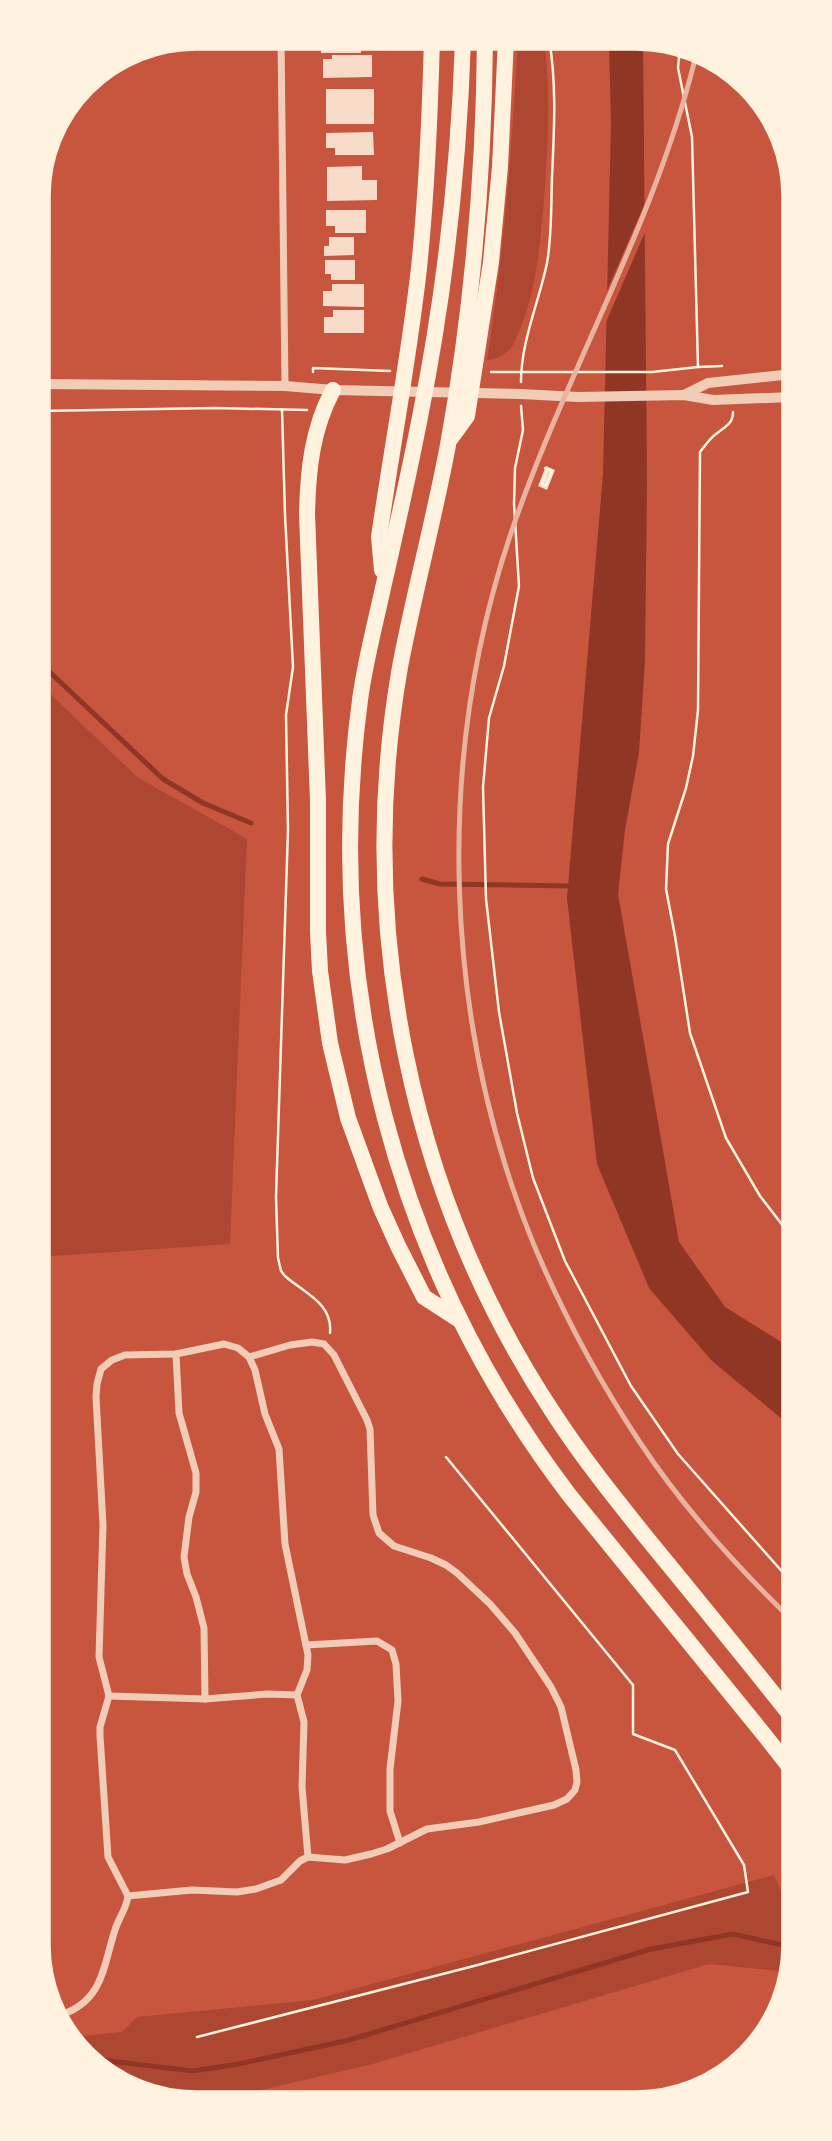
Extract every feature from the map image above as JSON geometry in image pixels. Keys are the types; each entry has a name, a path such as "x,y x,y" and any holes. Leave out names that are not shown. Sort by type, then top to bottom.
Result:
{"highway":[{"path":"384,586 379,537 416,293 425,195 432,49"},
{"path":"463,49 460,122 439,310 420,417 370,642 361,697 351,800 349,860 357,971 366,1034 392,1149 430,1257 499,1393 545,1462 783,1759"},
{"path":"468,365 481,171 485,49"},
{"path":"506,49 500,167 491,262 468,365 460,416 449,442 401,665 390,741 384,863 388,940 398,1021 419,1117 450,1211 487,1296 530,1376 585,1458 783,1707"},
{"path":"333,390 322,411 314,438 309,466 307,514 318,801 318,932 325,1009 330,1043 348,1118 380,1206 424,1297 463,1323"}],"street":[{"path":"281,49 285,386"},
{"path":"684,396 708,383 783,375"},
{"path":"49,384 285,386 333,390 599,397 684,396 713,400 783,397"},
{"path":"128,1896 256,1889 281,1880 307,1857 345,1860 371,1854 415,1834 438,1827 479,1822 561,1802 572,1795 577,1782 565,1721 557,1698 502,1617 475,1589 446,1565 394,1546 379,1533 373,1515 367,1420 334,1354 328,1347 307,1342 249,1357"},
{"path":"66,2013 80,2006 99,1983 128,1896 111,1866 106,1848 100,1736 109,1696 99,1657 103,1525 97,1384 101,1369 119,1357 176,1354 224,1344 238,1348 249,1357 255,1370 265,1414 279,1449 285,1544 306,1645 307,1670 297,1695 304,1722 302,1787 307,1857"},
{"path":"176,1354 179,1413 196,1473 196,1492 189,1517 184,1557 204,1628 205,1699"},
{"path":"306,1645 377,1641 386,1645 395,1657 398,1701 390,1769 390,1811 400,1843"},
{"path":"109,1696 205,1699 268,1694 297,1695"}],"path":[{"path":"551,49 554,136 547,262 529,329 521,372 523,429 515,468 514,505 519,586 504,666 489,718 483,787 486,899 499,1012 517,1114 533,1178 565,1261 631,1386 678,1454 783,1573"},
{"path":"679,56 678,68 692,137 698,367"},
{"path":"521,372 652,372 732,366"},
{"path":"733,407 733,418 725,429 708,441 700,452 698,709 693,756 686,788 668,844 666,889 690,1033 726,1138 760,1196 783,1226"},
{"path":"49,411 216,408 311,410"},
{"path":"282,410 293,667 286,715 288,830 276,1196 278,1258 285,1276 321,1304 331,1324 328,1347"},
{"path":"540,482 546,484 550,471 546,469"}],"shaded area":[{"path":"517,49 545,49 548,119 537,265 526,313 512,347 505,354 487,360 507,200"},
{"path":"609,49 643,49 647,482 645,660 639,752 625,830 618,894 679,1242 725,1307 783,1343 783,1420 712,1361 649,1288 597,1164 567,898 603,474 611,124"},
{"path":"49,693 137,777 247,839 230,1244 49,1256"},
{"path":"774,1875 783,1895 780,1971 709,1964 369,2065 252,2092 186,2092 149,2084 114,2067 80,2036 122,2032 137,2017 313,2000"}],"pier":[{"path":"649,194 649,223 603,329 603,300"}],"building":[{"path":"321,49 361,49 361,53 321,53"},
{"path":"332,55 372,55 372,77 323,78 323,59 332,59"},
{"path":"326,89 374,89 374,124 326,124"},
{"path":"373,132 374,155 335,155 335,148 326,148 326,133"},
{"path":"362,166 362,180 377,180 377,200 327,201 327,167"},
{"path":"326,210 366,210 366,233 335,233 335,226 326,226"},
{"path":"329,237 354,237 354,255 324,256 324,246 329,246"},
{"path":"325,260 355,260 355,280 331,280 331,274 325,274"},
{"path":"332,284 364,284 364,307 323,306 323,291 332,291"},
{"path":"333,310 364,310 364,333 324,333 324,317 333,317"},
{"path":"546,466 555,470 547,490 538,486"}],"waterway":[{"path":"49,671 163,779 203,803 251,823"},
{"path":"422,879 440,884 572,886"},
{"path":"105,2061 193,2071 239,2064 349,2040 651,1949 733,1934 783,1945"}],"railway":[{"path":"694,61 658,177 533,473 511,533 486,620 469,709 460,800 460,891 466,982 481,1072 504,1160 545,1271 595,1370 656,1466 712,1536 783,1611"}]}
